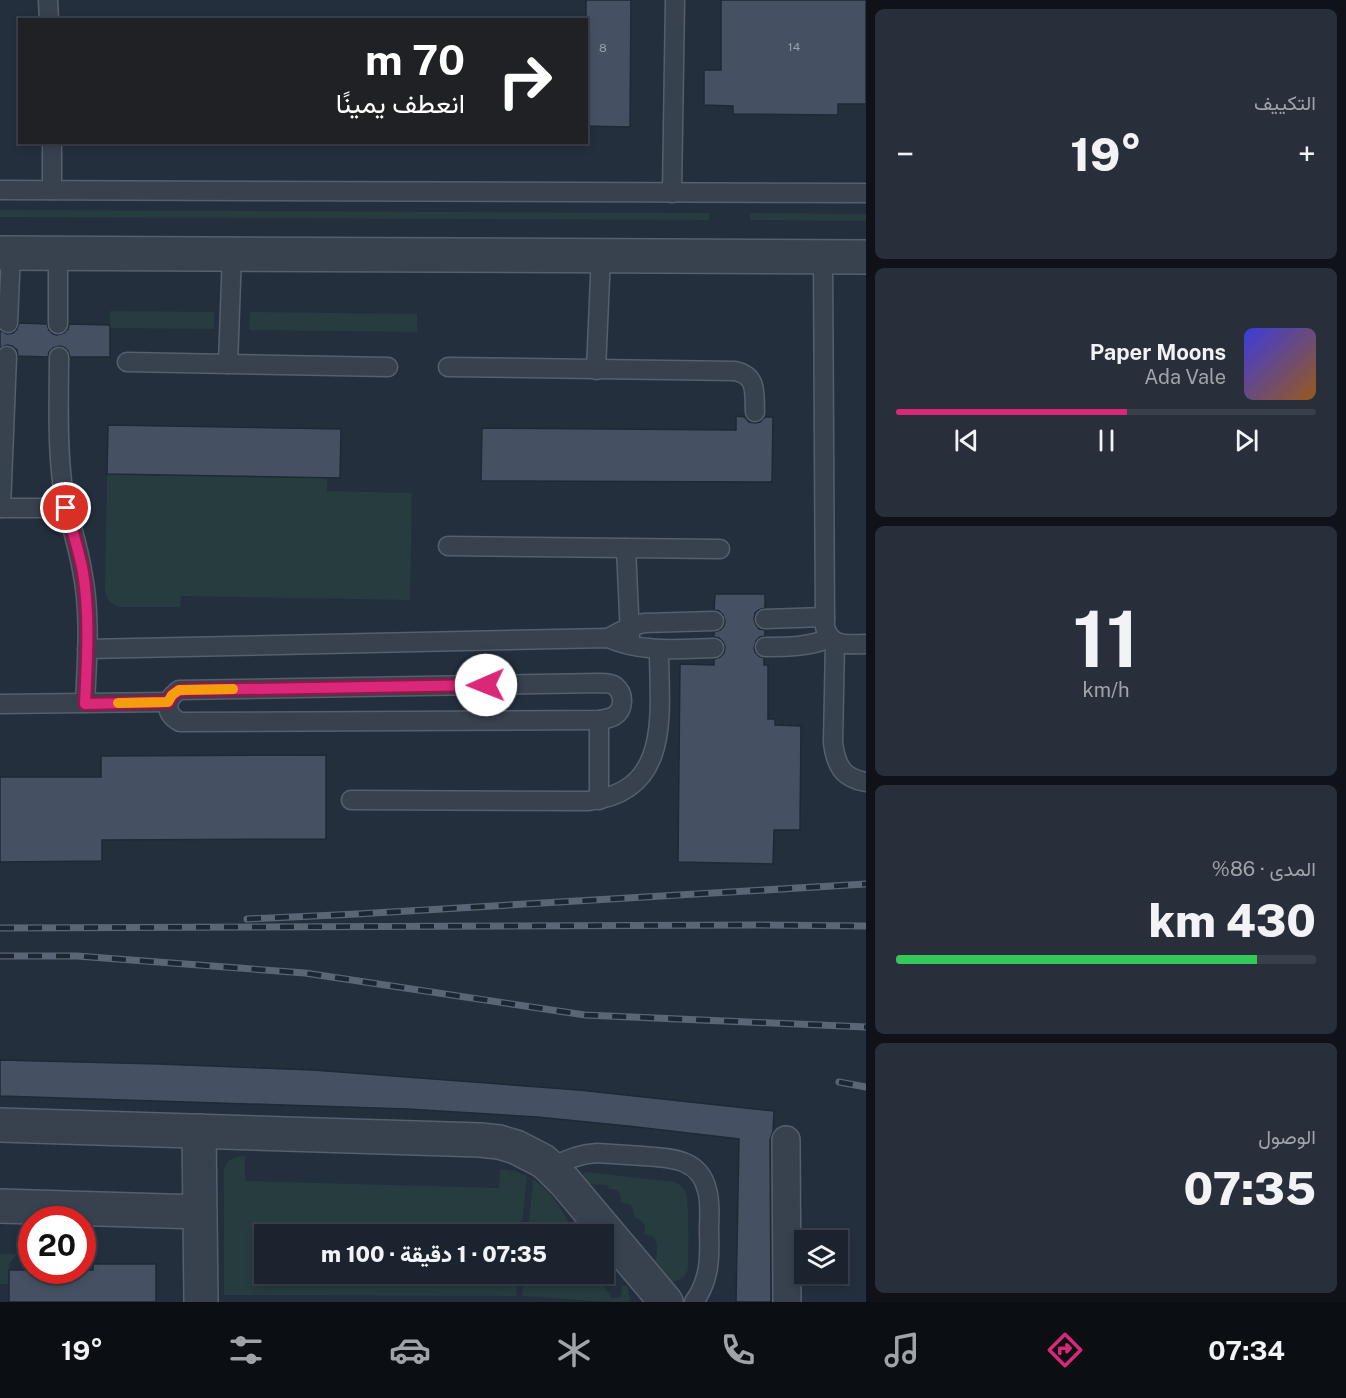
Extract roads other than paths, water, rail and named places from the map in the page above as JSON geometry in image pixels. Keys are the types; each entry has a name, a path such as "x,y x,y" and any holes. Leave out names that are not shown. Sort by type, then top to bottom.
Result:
{"street":[{"path":"6,253 866,257"},
{"path":"0,1125 489,1141 516,1147 543,1161 565,1182 666,1302"},
{"path":"199,1131 201,1302"},
{"path":"786,1140 787,1302"},
{"path":"0,1206 200,1212"}],"lane":[{"path":"48,0 49,18"},
{"path":"672,193 675,0"},
{"path":"52,144 52,190"},
{"path":"0,189 866,194"},
{"path":"6,253 8,323"},
{"path":"58,253 58,324"},
{"path":"228,364 232,254"},
{"path":"596,369 600,255"},
{"path":"823,256 825,627 833,640 833,742 838,765 844,773 866,782"},
{"path":"7,356 1,508 66,508"},
{"path":"59,357 59,454 66,508 82,571 86,606 85,704"},
{"path":"127,362 388,367"},
{"path":"448,367 742,373 753,383 754,412"},
{"path":"448,546 720,549"},
{"path":"626,548 630,647"},
{"path":"765,619 825,617"},
{"path":"608,638 629,627 653,622 714,621"},
{"path":"87,649 608,638 630,647 659,650 714,648"},
{"path":"765,647 796,647 833,640 847,645 866,644"},
{"path":"351,800 588,801 612,796 637,780 653,757 659,729 659,650"},
{"path":"609,683 621,694 622,702 615,716 599,720 180,722 173,718 168,702 179,690 609,683"},
{"path":"0,704 168,702"},
{"path":"599,720 599,800"},
{"path":"551,1168 573,1157 597,1153 678,1160 691,1165 707,1188 709,1201 710,1262 707,1278 694,1302"}],"railway":[{"path":"247,919 866,884"},
{"path":"0,928 866,926"},
{"path":"0,956 77,956 305,973 585,1015 866,1027"},
{"path":"839,1082 866,1087"}]}
